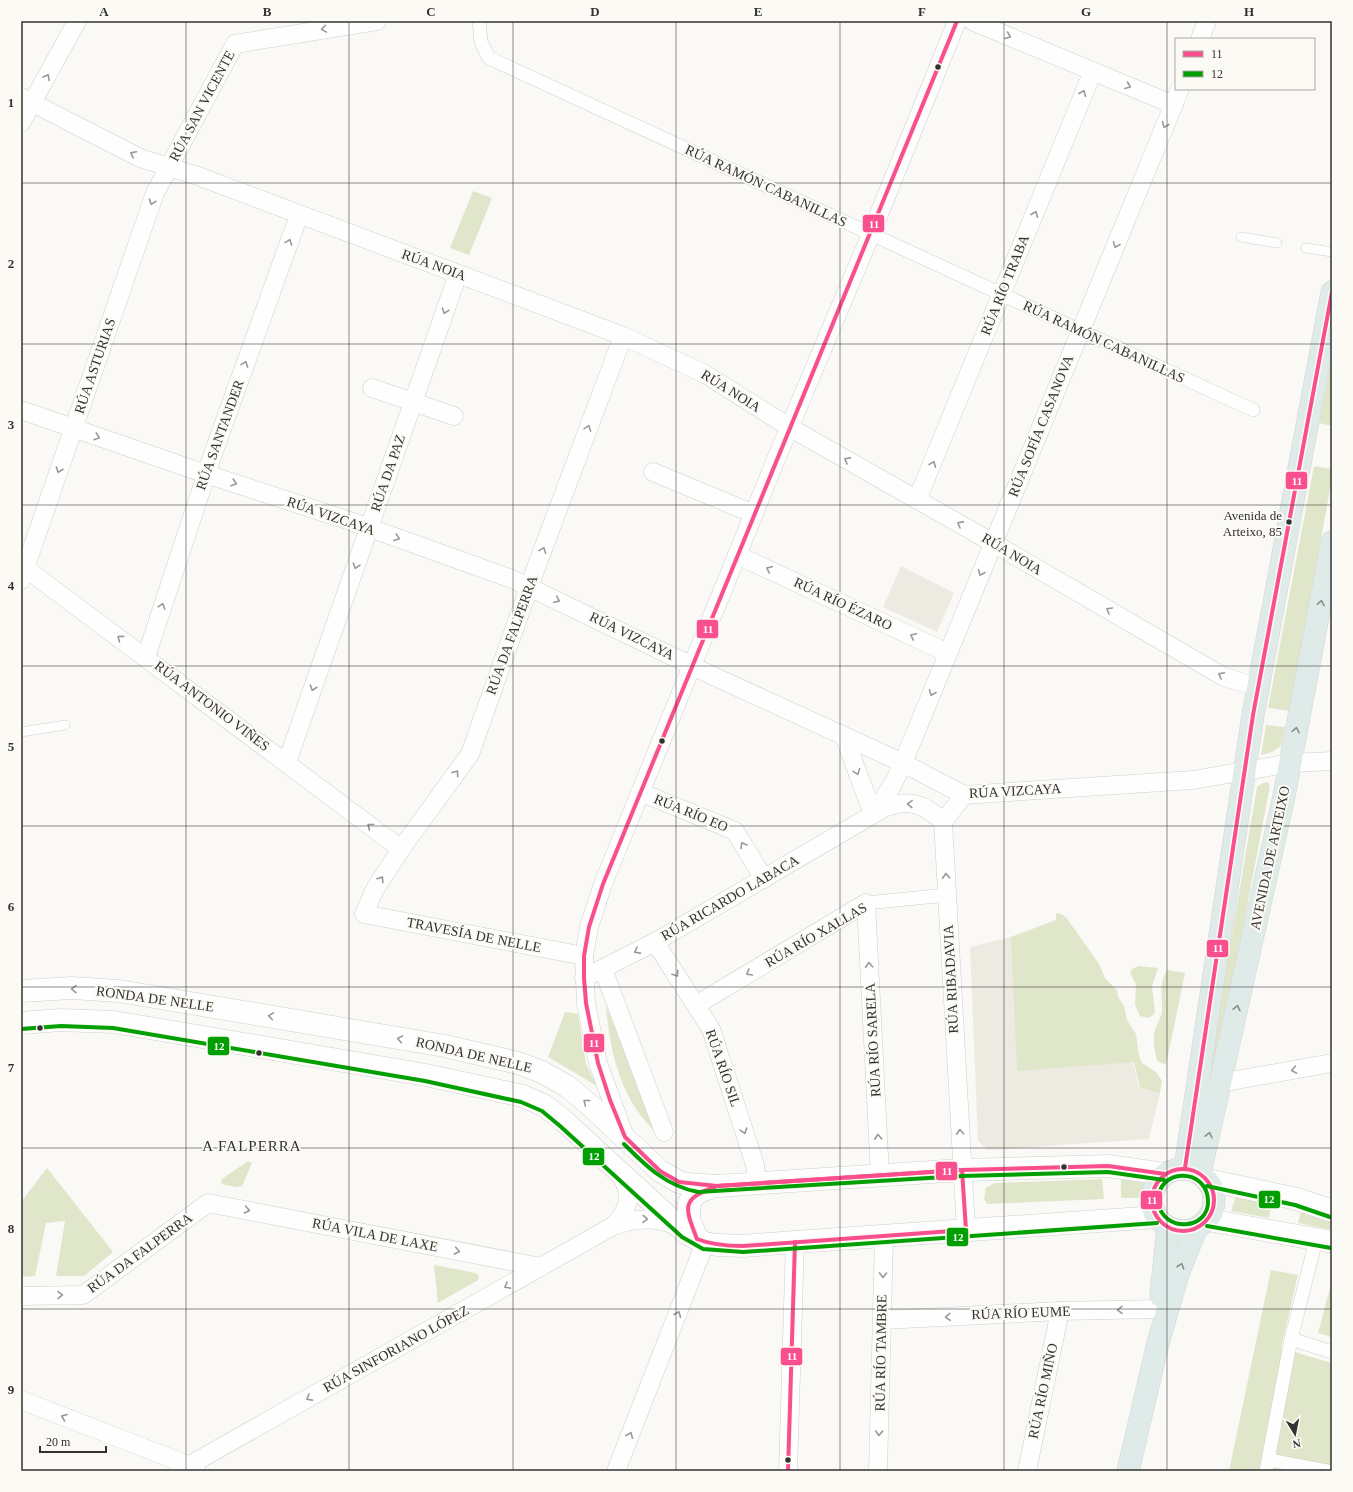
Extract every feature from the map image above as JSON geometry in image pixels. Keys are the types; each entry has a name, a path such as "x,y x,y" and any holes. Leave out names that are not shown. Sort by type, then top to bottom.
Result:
{"main road":[{"path":"1190,1174 1258,687 1332,292"},
{"name":"AVENIDA DE ARTEIXO","path":"1190,1174 1220,1083 1291,763 1332,542"},
{"path":"1148,1384 1164,1278 1162,1222 1153,1208 1152,1199 1156,1185 1190,1174"},
{"path":"1128,1471 1148,1384 1178,1274 1202,1224 1213,1211 1215,1200 1214,1190 1190,1174"},
{"path":"1162,1222 1187,1231 1202,1224"}],"street":[{"path":"21,123 27,100 77,21"},
{"name":"RÚA SAN VICENTE","path":"170,168 235,44 377,21"},
{"name":"RÚA RAMÓN CABANILLAS","path":"479,21 481,42 489,58 1253,410"},
{"path":"625,1138 598,1063 586,1003 584,956 589,927 603,884 640,792 789,428 872,234 957,21"},
{"path":"972,21 1093,71 1177,97"},
{"path":"1200,38 1207,21"},
{"name":"RÚA RÍO TRABA","path":"918,500 1093,71"},
{"name":"RÚA SOFÍA CASANOVA","path":"903,763 1177,97"},
{"name":"RÚA NOIA","path":"27,100 140,158 198,176 622,336 705,374 789,428 918,500 1224,677 1258,687"},
{"name":"RÚA ASTURIAS","path":"22,571 155,193 170,168"},
{"name":"RÚA SANTANDER","path":"146,657 206,474 299,215"},
{"name":"RÚA DA PAZ","path":"287,762 458,274"},
{"name":"RÚA DA FALPERRA","path":"364,914 375,889 401,849 470,754 529,586 622,336"},
{"path":"372,388 454,416"},
{"name":"RÚA VIZCAYA","path":"21,410 73,429 369,528 529,586 692,665 903,763 964,795 1193,780 1291,763 1332,762"},
{"path":"653,472 754,514"},
{"name":"RÚA RÍO ÉZARO","path":"737,555 948,653"},
{"name":"RÚA ANTONIO VIÑES","path":"22,571 146,657 401,849"},
{"path":"844,736 873,814"},
{"name":"RÚA RICARDO LABACA","path":"873,814 893,784 903,763"},
{"name":"RÚA RÍO EO","path":"640,792 735,831 764,878"},
{"path":"943,822 964,795"},
{"name":"RÚA RICARDO LABACA","path":"584,978 655,942 873,814 896,803 917,804 930,809 943,822"},
{"name":"RÚA RIBADAVIA","path":"943,822 962,1170"},
{"name":"RÚA RÍO XALLAS","path":"696,1005 866,904 947,895"},
{"name":"RÚA RÍO SARELA","path":"866,904 880,1176"},
{"name":"TRAVESÍA DE NELLE","path":"364,914 584,956"},
{"name":"RÚA RÍO SIL","path":"655,942 711,1029 755,1165 757,1183"},
{"path":"603,969 664,1132"},
{"name":"RONDA DE NELLE","path":"21,991 72,988 119,991 445,1046 518,1063 542,1072 567,1086 660,1171 679,1182 698,1186 962,1170 1108,1166 1190,1174 1297,1199 1332,1211"},
{"name":"RONDA DE NELLE","path":"21,1023 61,1020 114,1022 426,1075 523,1096 545,1106 620,1172 677,1226 701,1241 730,1246 966,1230 1162,1222"},
{"path":"1220,1083 1332,1064"},
{"path":"962,1170 966,1230"},
{"name":"RÚA SINFORIANO LÓPEZ","path":"613,1226 623,1216 628,1201 627,1190 620,1172"},
{"path":"616,1471 701,1241 689,1219 688,1202 698,1192 717,1186"},
{"name":"RÚA DA FALPERRA","path":"21,1296 83,1295 208,1203"},
{"name":"RÚA VILA DE LAXE","path":"208,1203 541,1267"},
{"name":"RÚA SINFORIANO LÓPEZ","path":"191,1469 613,1226 628,1220 642,1219 668,1222 677,1226"},
{"path":"1202,1224 1324,1241 1291,1339 1268,1466 1327,1471"},
{"name":"RÚA RÍO TAMBRE","path":"878,1471 884,1236"},
{"path":"788,1471 796,1242"},
{"name":"RÚA RÍO EUME","path":"883,1320 1060,1311 1159,1309"},
{"name":"RÚA RÍO MIÑO","path":"1027,1471 1060,1311"},
{"path":"1291,1339 1332,1352"},
{"path":"21,1400 191,1469"}],"lane":[{"path":"1241,237 1277,243"},
{"path":"1306,248 1332,252"},
{"path":"21,732 65,725"}],"shaded area":[{"path":"901,566 954,593 937,632 883,607"},
{"path":"1056,920 1133,1062 1139,1088 1160,1093 1149,1139 988,1150 978,1141 970,947 1016,936"}],"green space":[{"path":"473,191 492,198 469,255 450,248"},
{"path":"1332,356 1332,426 1319,423"},
{"path":"1314,466 1332,469 1332,478 1290,711 1268,708"},
{"path":"1266,725 1285,727 1281,746 1272,752 1261,755"},
{"path":"1268,782 1270,786 1210,1100 1204,1099 1257,787"},
{"path":"1056,913 1066,917 1099,964 1105,978 1117,990 1118,997 1124,1006 1127,1020 1136,1034 1139,1056 1142,1063 1156,1072 1162,1081 1160,1093 1140,1088 1134,1062 1017,1071 1011,937 1056,920"},
{"path":"1139,966 1158,968 1152,986 1155,1013 1149,1018 1140,1016 1135,1005 1136,984 1130,973 1132,969"},
{"path":"1167,970 1185,973 1166,1065 1157,1061 1154,1038 1155,1030 1162,1012 1162,985 1164,975"},
{"path":"606,1006 660,1138 636,1108 627,1093 617,1069 611,1044"},
{"path":"565,1012 578,1014 586,1064 597,1086 548,1057"},
{"path":"248,1161 252,1163 242,1186 236,1187 221,1184 222,1179"},
{"path":"47,1168 113,1252 84,1276 56,1276 65,1221 46,1223 35,1276 21,1277 21,1202"},
{"path":"1121,1178 1143,1178 1143,1198 1121,1198"},
{"path":"1102,1179 1104,1199 987,1204 984,1199 986,1188 995,1183"},
{"path":"1237,1193 1272,1203 1269,1218 1231,1211"},
{"path":"1301,1212 1332,1221 1332,1230 1298,1223"},
{"path":"434,1265 476,1273 479,1276 478,1280 438,1303"},
{"path":"1271,1270 1298,1275 1281,1348 1332,1363 1332,1471 1229,1471"},
{"path":"1332,1280 1332,1337 1318,1333"}],"transit line":[{"name":"11","path":"957,21 603,884 589,927 584,956 586,1003 598,1063 610,1100 625,1137 660,1171 679,1182 717,1186 962,1170 1108,1166 1165,1174"},
{"name":"11","path":"1185,1168 1253,715 1332,292"},
{"name":"12","path":"21,1029 61,1026 113,1028 425,1081 521,1102 542,1111 682,1237 703,1249 743,1252 1157,1223"},
{"name":"12","path":"624,1144 640,1160 666,1180 698,1192 962,1176 1108,1172 1164,1180"},
{"name":"11","path":"1177,1169 1189,1169 1205,1178 1212,1188 1214,1200 1212,1212 1205,1222 1189,1231 1177,1231 1166,1226 1157,1217 1152,1206 1152,1194 1157,1183 1166,1174 1177,1169"},
{"name":"11","path":"962,1170 966,1230 743,1246 725,1245 708,1243 697,1239 688,1211 691,1200 697,1195 717,1186 962,1170"},
{"name":"12","path":"1158,1201 1160,1190 1166,1182 1173,1177 1182,1176 1191,1177 1199,1182 1205,1189 1208,1200 1207,1210 1202,1217 1194,1222 1186,1224 1177,1223 1168,1219 1162,1212 1158,1202"},
{"name":"12","path":"1207,1186 1295,1205 1330,1217"},
{"name":"12","path":"1207,1226 1331,1248"},
{"name":"11","path":"788,1471 795,1242"}],"place":[{"name":"Avenida de Arteixo, 85","path":"1289,522"}],"district":[{"name":"A FALPERRA","path":"252,1146"}]}
